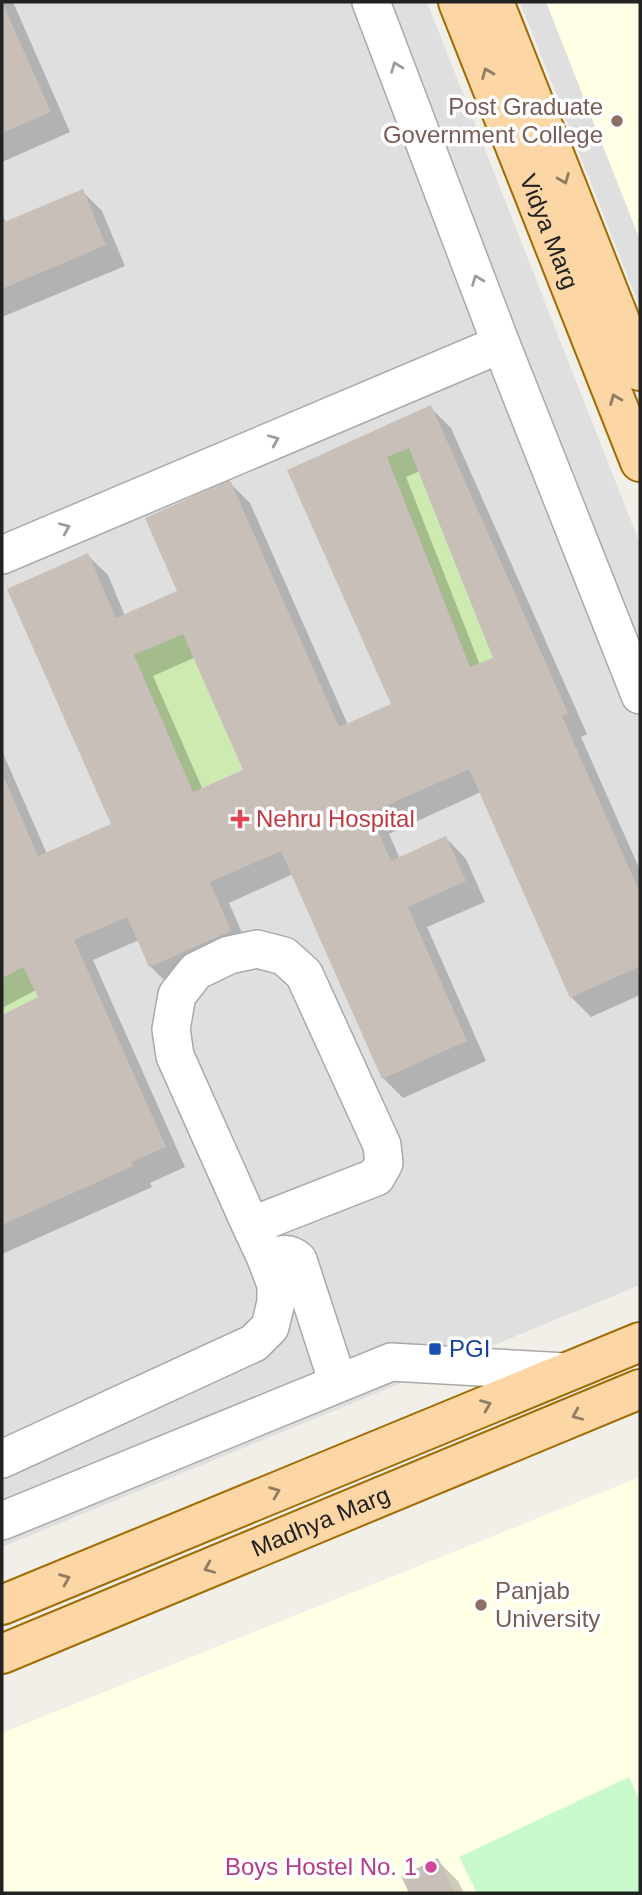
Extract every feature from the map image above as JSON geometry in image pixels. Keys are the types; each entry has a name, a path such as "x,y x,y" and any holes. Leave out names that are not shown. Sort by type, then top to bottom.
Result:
{"main road":[{"name":"Vidya Marg","path":"458,2 640,462"},
{"name":"Vidya Marg","path":"494,2 640,371"},
{"name":"Madhya Marg","path":"2,1605 640,1342"},
{"name":"Madhya Marg","path":"2,1654 640,1389"}],"street":[{"path":"372,2 501,344 640,695"},
{"path":"2,555 501,344"},
{"path":"2,1459 254,1343 270,1326 276,1302 276,1285 175,1056 171,1028 177,995 196,971 229,954 257,949 284,956 304,974 382,1145 384,1163 376,1177 251,1226"},
{"path":"266,1258 281,1254 292,1255 298,1260 338,1383"},
{"path":"2,1521 391,1362 566,1372"}],"shaded area":[{"path":"2,2 427,2 640,544 640,1285 2,1547"},
{"name":"Post Graduate Government College","path":"520,2 640,2 640,308"},
{"name":"Post Graduate Government College","path":"546,2 640,2 640,240"},
{"name":"Panjab University","path":"640,1477 640,1893 2,1893 2,1733"}],"green space":[{"path":"409,448 493,658 470,667 387,457"},
{"path":"183,634 243,770 193,792 134,655"},
{"path":"23,967 38,997 2,1015 2,978"},
{"path":"629,1777 640,1801 640,1893 477,1893 459,1857"}],"building":[{"path":"2,2 51,112 2,133"},
{"path":"83,189 106,245 2,289 2,223"},
{"name":"Nehru Hospital","path":"431,405 568,713 562,716 640,893 640,966 570,998 469,769 370,813 391,861 446,836 466,881 408,907 467,1041 382,1079 281,851 210,882 231,931 149,967 127,917 74,940 166,1147 131,1162 133,1166 2,1225 2,1015 38,997 23,967 2,978 2,773 38,856 111,824 7,589 88,553 116,618 177,591 145,518 230,480 339,727 391,704 287,470","holes":["409,448 493,658 470,667 387,457","183,634 243,770 193,792 134,655"]},
{"name":"Boys Hostel No. 1","path":"438,1858 455,1893 409,1893 401,1876"}],"place":[{"name":"Post Graduate Government College","path":"617,121"},
{"name":"Nehru Hospital","path":"240,819"},
{"name":"PGI","path":"435,1349"},
{"name":"Panjab University","path":"481,1605"},
{"name":"Boys Hostel No. 1","path":"431,1867"}]}
